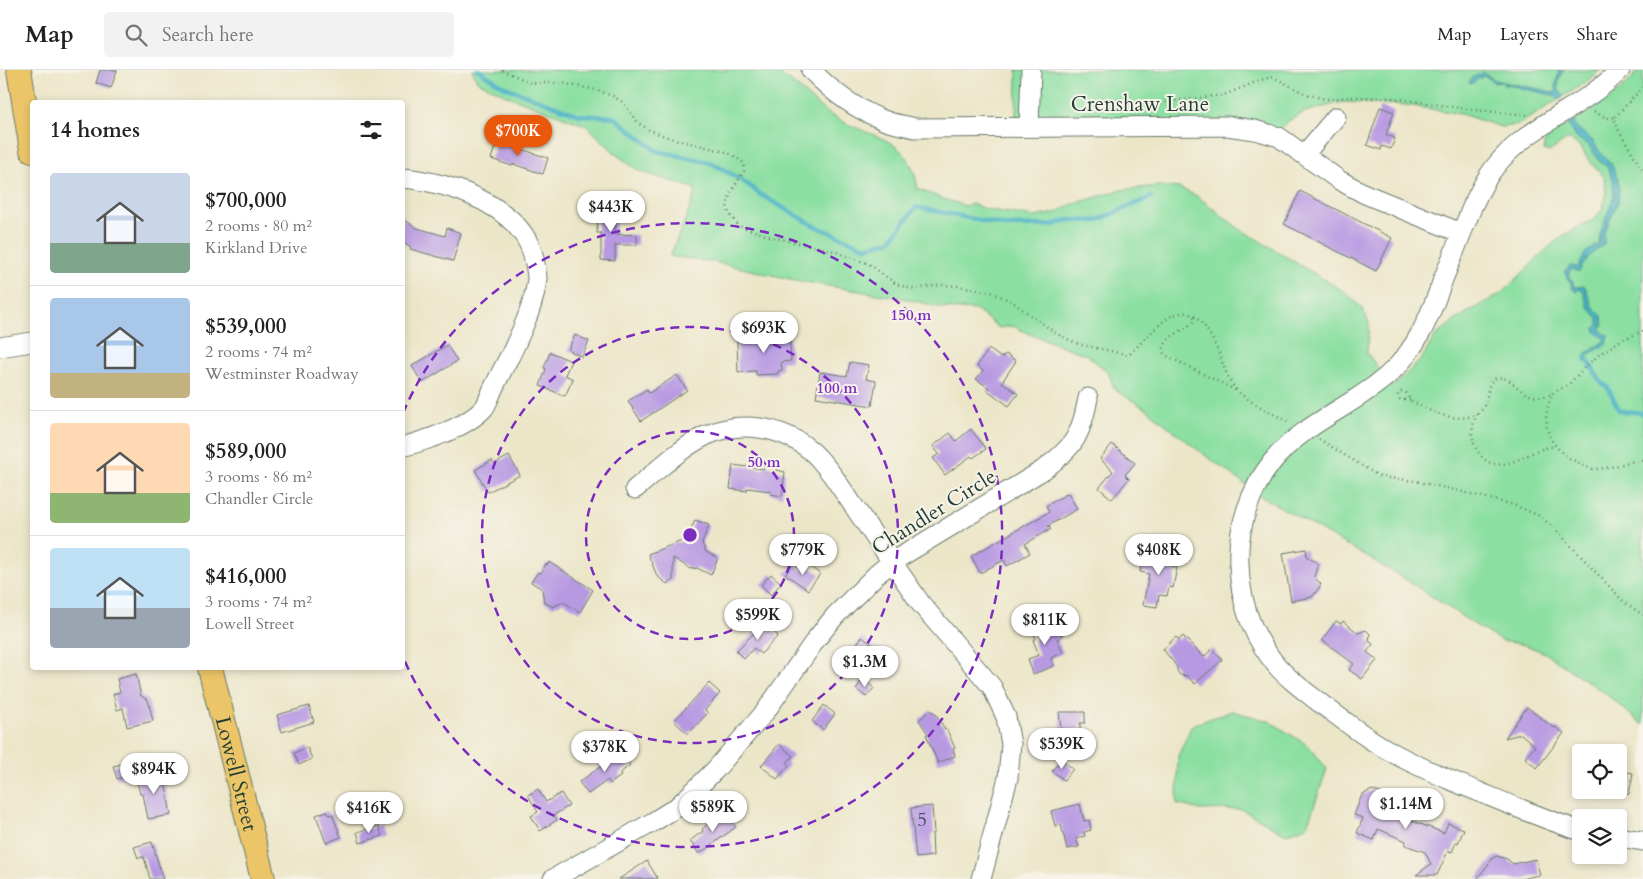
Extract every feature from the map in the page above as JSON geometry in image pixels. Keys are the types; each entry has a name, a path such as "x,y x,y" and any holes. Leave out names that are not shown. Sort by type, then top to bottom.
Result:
{"main road":[{"path":"19,70 30,138"},
{"name":"Lowell Street","path":"211,670 263,879"}],"street":[{"name":"Crenshaw Lane","path":"811,70 834,93 856,107 882,120 915,128 1227,126 1255,130 1279,137 1338,180 1364,194 1461,233"},
{"path":"1028,127 1031,70"},
{"path":"1572,828 1528,812 1430,771 1387,750 1305,691 1271,659 1256,634 1243,600 1238,552 1241,528 1259,482 1291,442 1376,384 1389,374 1409,352 1425,326 1479,191 1494,168 1536,130 1601,88 1620,70"},
{"path":"1304,155 1336,117"},
{"path":"405,178 424,180 448,186 478,198 509,216 524,234 534,256 537,278 527,321 484,408 458,426 434,437 405,446"},
{"path":"0,347 30,342"},
{"name":"Chandler Circle","path":"553,879 677,807 716,769 765,712 817,638 835,616 877,574 892,562 1043,470 1060,457 1077,437 1082,426 1088,398"},
{"path":"634,489 689,445 710,434 723,430 743,427 776,431 800,442 820,459 921,604 992,687 1006,717 1011,744 1008,778 981,879"},
{"path":"1627,838 1643,841"}],"path":[{"path":"502,70 531,83 562,83 596,90 613,96 624,103 638,123 649,130 670,138 730,153 744,163 744,171 729,196 727,209 732,219 742,228 772,237 831,250 868,264 896,284 912,289 942,285 959,286 1000,295 1020,306 1057,334 1078,344 1129,354 1154,328 1170,316 1183,312 1194,316 1209,332 1230,380 1242,394"},
{"path":"1089,111 1224,95 1273,77 1306,94 1325,99 1387,97 1473,110 1532,115"},
{"path":"1589,110 1607,118 1614,118 1643,87"},
{"path":"1614,118 1618,129 1643,170"},
{"path":"1194,316 1194,321 1191,325 1164,345 1164,353 1167,356 1242,394 1380,477 1415,481 1455,490 1514,505 1540,516 1557,531 1624,602 1643,615"},
{"path":"1410,400 1406,392 1398,394 1398,398 1401,400 1410,400 1446,416 1467,417 1484,408 1490,382 1495,379 1506,379 1525,394 1533,397 1553,393 1571,382 1593,359 1621,340 1643,331"},
{"path":"1553,393 1548,407 1546,424 1548,434 1557,447 1569,458 1591,468 1643,460"},
{"path":"1478,412 1473,425 1473,440 1478,452 1490,462 1500,464 1511,462 1546,447 1557,447"}],"green space":[{"path":"472,70 770,70 791,82 836,118 877,136 899,149 907,158 914,171 918,189 966,206 972,204 985,209 1034,217 1056,213 1070,205 1120,190 1160,186 1179,188 1197,196 1238,228 1345,292 1361,307 1369,323 1367,353 1392,387 1421,360 1435,336 1458,318 1502,293 1551,245 1564,235 1595,218 1603,208 1606,193 1604,177 1590,162 1581,148 1571,140 1566,140 1549,152 1544,150 1544,144 1550,135 1609,99 1620,91 1639,70 1643,70 1643,725 1606,694 1545,653 1525,645 1502,641 1489,634 1402,577 1261,496 1186,441 1148,410 1115,390 1108,372 1087,355 1013,326 999,328 976,310 943,308 907,299 799,281 719,263 670,256 696,189 639,171 617,155 587,126 508,96 477,81"},
{"path":"1017,70 1600,70 1585,83 1518,125 1501,127 1461,114 1406,105 1342,102 1305,112 1290,120 1281,129 1057,121 1016,117"},
{"path":"1232,711 1269,721 1309,746 1327,769 1307,826 1286,834 1241,809 1200,810 1177,804 1178,756 1192,725"}],"water":[{"path":"1559,70 1564,70 1560,76 1558,87 1564,96 1558,99 1556,96 1525,89 1524,91 1521,88 1502,82 1494,83 1489,78 1483,76 1473,83 1469,83 1472,77 1483,72 1495,80 1556,93 1554,85 1556,85"},
{"path":"1574,120 1576,127 1593,141 1602,155 1611,163 1618,179 1619,190 1618,202 1604,233 1604,244 1589,256 1579,272 1572,269 1569,272 1574,287 1585,286 1592,306 1602,316 1602,330 1609,336 1607,344 1589,354 1587,358 1589,359 1585,363 1588,352 1605,339 1596,332 1595,328 1598,325 1598,318 1588,307 1583,291 1571,288 1571,283 1565,272 1570,266 1579,267 1585,253 1599,244 1600,234 1614,196 1613,179 1607,167 1588,145 1574,136 1568,124"}],"building":[{"path":"100,70 117,70 111,88 96,83"},
{"path":"1380,107 1394,112 1386,135 1395,138 1391,149 1382,146 1381,150 1367,145"},
{"path":"498,138 519,145 518,148 548,158 543,174 491,159"},
{"path":"1300,191 1392,238 1376,271 1284,224"},
{"path":"598,205 616,206 615,234 637,235 637,245 615,245 615,261 601,260 601,233 597,233"},
{"path":"405,220 417,228 445,236 447,228 461,233 453,261 410,249 411,247 405,243"},
{"path":"778,331 789,331 791,361 781,362 782,370 778,371 778,374 756,375 756,371 738,372 737,340 753,339 760,333 778,338"},
{"path":"575,335 589,341 582,357 568,350"},
{"path":"447,345 457,361 422,383 412,366"},
{"path":"989,349 1001,358 1006,354 1016,361 1002,382 1018,394 1009,406 987,390 989,388 976,379 983,371 977,366"},
{"path":"550,352 571,361 565,375 573,379 565,396 540,386"},
{"path":"850,362 869,365 866,379 876,381 872,406 816,397 820,372 847,376"},
{"path":"677,375 687,390 641,421 628,401 647,389 649,393"},
{"path":"971,429 986,449 973,458 971,456 945,475 933,458 939,454 933,446 950,433 956,441"},
{"path":"1112,444 1135,463 1125,475 1129,479 1112,499 1099,488 1113,471 1100,459"},
{"path":"509,456 520,475 488,492 475,470 492,460 494,464"},
{"path":"733,465 764,469 765,466 777,468 776,470 785,472 782,496 770,494 771,491 747,488 747,491 730,489"},
{"path":"1068,493 1077,509 1048,526 1051,529 1025,544 1030,553 1007,566 1004,560 980,573 971,556 1049,512 1046,506"},
{"path":"695,520 709,525 702,543 706,552 718,558 711,575 697,568 691,569 673,558 673,580 667,584 657,576 648,554 687,539"},
{"path":"1155,549 1176,553 1173,567 1177,567 1173,588 1169,587 1167,596 1159,595 1157,607 1143,605 1149,574 1140,572 1142,560 1153,562"},
{"path":"1306,549 1307,557 1318,563 1314,577 1321,584 1312,597 1291,601 1283,553"},
{"path":"549,562 593,590 580,612 563,602 553,607 544,602 542,589 531,582"},
{"path":"805,563 820,574 808,590 785,574 794,564 801,570"},
{"path":"771,574 781,583 771,595 761,585"},
{"path":"1051,620 1054,628 1058,627 1062,637 1057,639 1063,653 1051,658 1054,666 1033,674 1028,659 1039,655 1033,640 1036,639 1031,627"},
{"path":"1336,621 1341,624 1343,621 1358,633 1366,630 1370,634 1369,641 1373,644 1367,652 1377,660 1362,679 1349,670 1354,664 1322,640"},
{"path":"765,622 778,636 761,654 754,648 744,659 736,651"},
{"path":"1183,636 1204,657 1212,649 1222,660 1195,684 1187,676 1180,675 1177,667 1163,649 1176,637 1179,640"},
{"path":"862,637 881,651 860,679 841,664"},
{"path":"136,674 141,696 148,700 153,721 127,727 123,708 117,710 113,694 120,692 117,679"},
{"path":"863,679 874,688 866,697 856,689"},
{"path":"709,683 720,693 705,710 708,713 688,734 674,721"},
{"path":"824,705 835,714 823,730 812,721"},
{"path":"309,706 314,722 282,732 277,715"},
{"path":"1527,707 1554,728 1564,733 1537,768 1525,758 1535,746 1521,734 1505,738"},
{"path":"930,710 936,714 947,730 955,748 953,749 955,756 938,763 926,735 928,734 919,720"},
{"path":"1059,712 1085,712 1085,723 1080,723 1080,755 1064,755"},
{"path":"779,744 793,756 787,763 789,765 777,779 761,766"},
{"path":"307,747 312,759 299,765 294,753"},
{"path":"621,752 630,765 619,774 621,776 610,784 608,780 588,794 579,782"},
{"path":"1061,759 1073,769 1064,780 1052,771"},
{"path":"126,763 129,776 117,779 113,766"},
{"path":"1627,772 1633,773 1629,794 1627,794"},
{"path":"160,773 162,781 165,781 171,815 148,819 143,794 140,794 136,777"},
{"path":"538,789 546,802 561,793 569,806 554,815 557,820 540,831 531,816 538,812 528,795"},
{"path":"1372,790 1386,795 1382,803 1398,811 1397,815 1444,833 1448,823 1464,829 1452,852 1448,851 1437,875 1416,875 1431,864 1425,852 1405,845 1406,841 1378,829 1374,840 1357,833 1363,818 1354,815 1362,795"},
{"path":"1080,804 1084,821 1089,820 1091,830 1084,832 1085,836 1076,838 1079,847 1067,849 1061,825 1055,826 1051,811"},
{"path":"932,806 933,856 916,858 911,808"},
{"path":"327,811 329,815 332,814 341,837 326,843 316,815"},
{"path":"724,812 736,827 699,854 690,841"},
{"path":"379,826 382,836 360,843 357,832"},
{"path":"152,842 163,879 150,879 144,857 138,858 134,847"},
{"path":"1497,856 1507,859 1513,864 1536,859 1540,875 1520,879 1477,879 1493,858"},
{"path":"647,861 658,879 619,879"}],"waterway":[{"path":"478,70 505,87 579,115 614,117 657,151 712,163 743,181 761,195 815,226 865,247 890,241 916,207 1007,226 1053,225 1068,220 1096,221 1151,197"},
{"path":"1586,357 1600,381 1608,388 1619,410 1643,414"}]}
